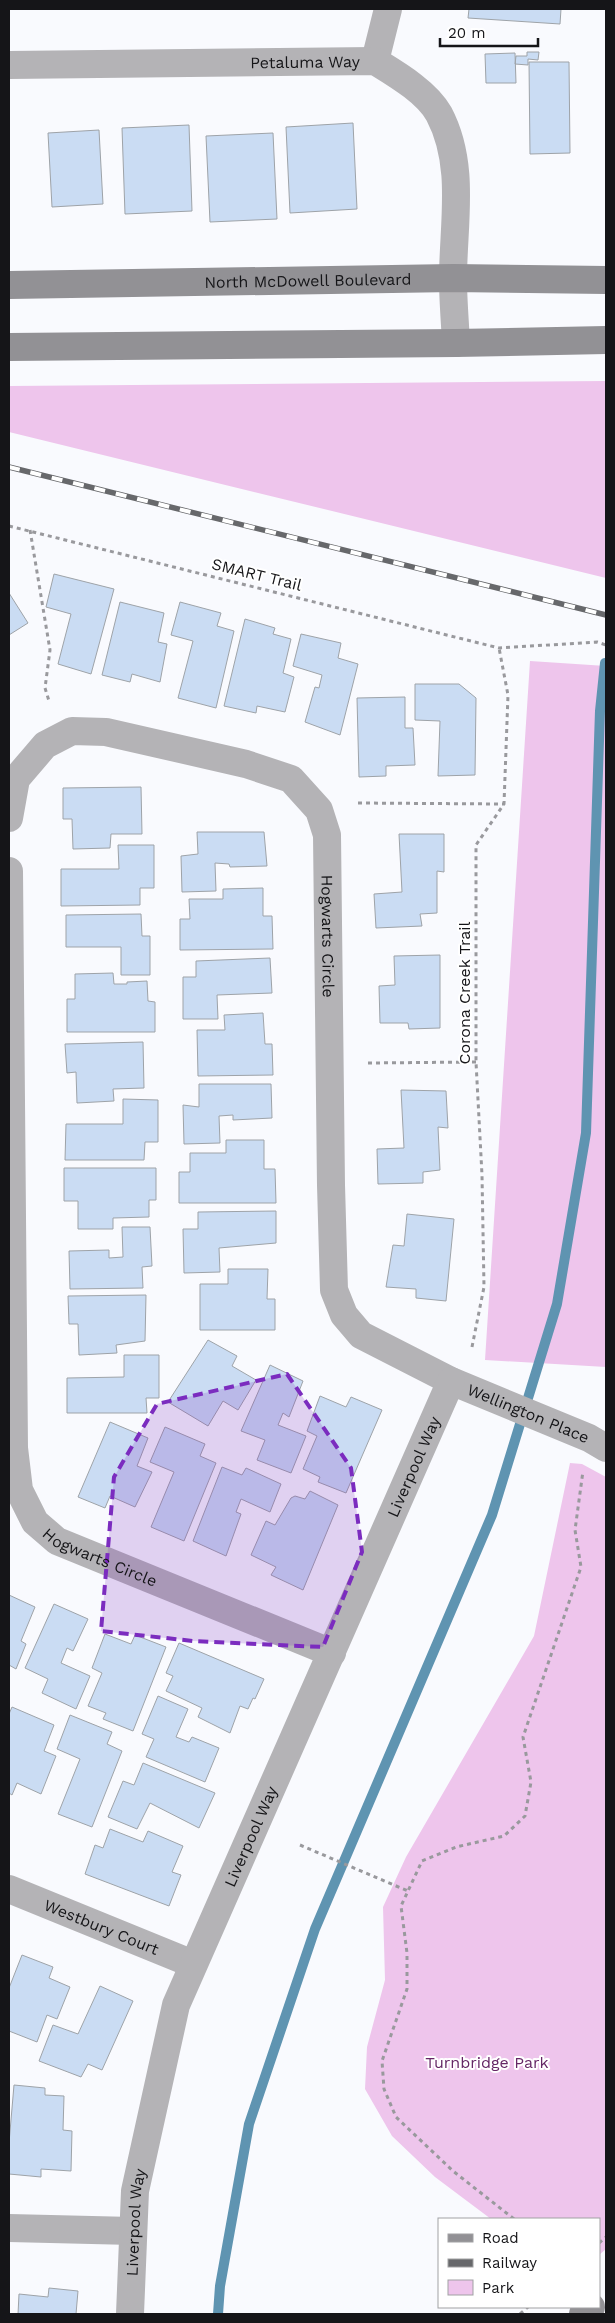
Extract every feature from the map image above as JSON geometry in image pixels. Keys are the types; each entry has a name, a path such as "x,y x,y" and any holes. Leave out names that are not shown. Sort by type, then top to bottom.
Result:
{"main road":[{"name":"North McDowell Boulevard","path":"9,286 453,278 606,280"},
{"path":"9,347 606,340"}],"street":[{"path":"375,61 388,9"},
{"name":"Petaluma Way","path":"9,65 375,61 411,83 438,113 452,148 457,190 453,278 456,343"},
{"name":"Hogwarts Circle","path":"9,818 16,779 45,745 72,731 106,732 246,764 291,779 319,810 327,835 329,891 330,1175 334,1290 344,1315 361,1335 451,1381"},
{"name":"Hogwarts Circle","path":"9,871 14,1448 19,1490 35,1522 57,1541 332,1653"},
{"name":"Wellington Place","path":"451,1381 598,1443"},
{"name":"Liverpool Way","path":"130,2314 135,2191 176,2005 451,1381"},
{"name":"Westbury Court","path":"9,1889 193,1964"},
{"path":"9,2228 133,2231"}],"path":[{"name":"SMART Trail","path":"9,526 499,648 598,642 606,645"},
{"path":"30,530 50,650 45,688 49,701"},
{"path":"358,803 504,804 508,695 499,648"},
{"name":"Corona Creek Trail","path":"472,1347 484,1287 482,1175 476,1062 476,845 504,804"},
{"path":"368,1062 476,1062"},
{"path":"513,2218 453,2171 396,2117 384,2090 382,2061 407,1989 407,1953 401,1906 422,1861 456,1847 504,1836 525,1816 531,1782 523,1737 581,1567 575,1530 583,1471"},
{"path":"300,1845 408,1891"}],"highlighted area":[{"path":"287,1374 351,1468 362,1552 323,1647 193,1641 101,1631 114,1477 157,1404"}],"green space":[{"path":"606,381 606,578 9,432 9,386"},
{"path":"530,661 606,666 606,1367 485,1360"},
{"name":"Turnbridge Park","path":"570,1463 582,1464 606,1477 606,2249 600,2254 600,2218 490,2218 435,2177 392,2136 365,2089 367,2047 385,1980 383,1907 406,1857 534,1636"}],"building":[{"path":"469,9 561,9 560,24 468,18"},
{"path":"527,52 539,52 538,60 528,59 528,65 515,64 516,56 527,56"},
{"path":"515,53 516,83 486,83 485,54"},
{"path":"529,62 569,62 570,153 530,154"},
{"path":"353,123 357,209 290,213 286,127"},
{"path":"189,125 192,211 125,214 122,128"},
{"path":"99,130 103,204 52,207 48,133"},
{"path":"273,133 277,219 210,222 206,136"},
{"path":"54,574 114,589 91,674 58,664 71,614 46,607"},
{"path":"9,593 28,623 9,635"},
{"path":"120,602 164,613 158,642 167,644 160,682 132,674 130,682 102,675"},
{"path":"180,602 221,613 217,626 234,631 216,708 178,698 193,641 171,635"},
{"path":"245,619 275,628 273,634 291,639 283,673 294,677 285,712 257,706 256,713 224,706"},
{"path":"301,634 341,643 338,658 358,664 340,735 305,722 315,687 319,688 322,675 293,666"},
{"path":"415,684 459,684 476,698 475,775 438,776 440,721 415,720"},
{"path":"405,697 405,728 413,728 415,765 386,766 386,776 359,777 357,698"},
{"path":"141,787 142,834 111,834 110,848 73,849 72,819 63,819 63,788"},
{"path":"197,832 264,832 267,866 230,867 229,864 215,863 216,891 182,892 181,856 198,854"},
{"path":"399,834 444,834 444,872 437,871 437,913 420,914 422,926 376,928 374,894 402,892"},
{"path":"118,845 154,845 154,888 140,888 140,905 61,906 61,869 119,869"},
{"path":"263,888 263,916 272,916 273,949 180,950 180,919 190,919 189,899 223,899 223,889"},
{"path":"141,914 142,936 150,936 150,975 121,975 121,947 66,947 66,915"},
{"path":"440,955 440,1028 409,1029 408,1023 380,1023 379,986 395,985 394,956"},
{"path":"270,958 272,993 217,995 218,1019 183,1019 183,977 196,977 196,961"},
{"path":"113,973 114,984 147,981 148,1001 155,1002 155,1032 67,1032 67,999 75,999 75,974"},
{"path":"263,1013 265,1044 272,1044 273,1075 198,1076 197,1030 225,1030 224,1015"},
{"path":"143,1042 144,1088 113,1089 114,1101 77,1103 76,1072 67,1073 65,1044"},
{"path":"199,1084 271,1084 272,1118 233,1120 233,1115 219,1116 220,1143 184,1144 183,1105 199,1107"},
{"path":"401,1090 446,1091 448,1128 438,1127 440,1170 423,1172 423,1183 378,1184 377,1149 404,1148"},
{"path":"123,1099 158,1100 158,1142 145,1142 144,1160 65,1160 66,1124 123,1124"},
{"path":"226,1140 264,1140 264,1169 275,1169 276,1203 179,1203 179,1172 190,1172 190,1153 226,1153"},
{"path":"64,1168 156,1168 156,1200 149,1200 149,1217 113,1218 113,1229 78,1229 78,1201 64,1201"},
{"path":"276,1211 276,1243 219,1248 220,1272 184,1273 183,1229 198,1229 198,1212"},
{"path":"407,1214 454,1219 446,1301 416,1298 416,1289 386,1287 393,1245 404,1246"},
{"path":"122,1227 150,1227 152,1266 142,1267 143,1288 70,1289 69,1251 109,1250 109,1258 123,1257"},
{"path":"228,1269 268,1269 267,1299 275,1299 275,1330 200,1330 200,1284 228,1284"},
{"path":"146,1295 145,1341 116,1345 117,1353 79,1355 78,1324 69,1324 68,1296"},
{"path":"208,1340 237,1356 232,1366 256,1380 238,1410 223,1401 208,1426 168,1402"},
{"path":"124,1355 159,1355 159,1398 146,1398 147,1413 67,1413 67,1378 124,1377"},
{"path":"270,1365 303,1381 289,1417 283,1413 278,1425 306,1436 291,1473 257,1460 265,1440 241,1431"},
{"path":"320,1396 346,1407 351,1397 382,1410 346,1493 318,1482 320,1477 303,1469 317,1436 307,1431"},
{"path":"110,1422 148,1438 137,1466 152,1472 135,1507 110,1496 105,1508 78,1497"},
{"path":"165,1427 205,1444 200,1456 216,1463 184,1541 151,1527 174,1472 150,1462"},
{"path":"222,1467 242,1475 246,1468 281,1484 270,1512 241,1499 236,1512 241,1514 226,1556 193,1541"},
{"path":"310,1491 338,1505 303,1590 271,1575 276,1567 251,1555 266,1521 275,1525 291,1498 295,1496 305,1499"},
{"path":"9,1595 35,1607 21,1641 26,1644 16,1669 9,1665"},
{"path":"54,1604 88,1619 73,1651 67,1648 61,1663 90,1676 76,1709 42,1693 48,1679 25,1668"},
{"path":"105,1634 131,1644 135,1635 166,1647 133,1731 103,1719 106,1713 88,1706 102,1673 92,1668"},
{"path":"179,1643 264,1679 248,1709 240,1706 230,1733 198,1717 202,1708 166,1691 173,1676 166,1673"},
{"path":"158,1696 188,1709 176,1737 189,1742 192,1737 219,1748 205,1782 146,1757 154,1739 142,1734"},
{"path":"12,1707 54,1725 44,1751 56,1756 41,1794 17,1783 12,1795 9,1793 9,1714"},
{"path":"70,1715 112,1732 107,1744 122,1751 92,1827 58,1814 80,1759 57,1749"},
{"path":"143,1763 215,1793 199,1828 150,1803 137,1829 108,1817 123,1781 134,1785"},
{"path":"110,1829 143,1842 148,1831 183,1846 172,1872 181,1875 169,1906 85,1874 95,1845 103,1848"},
{"path":"22,1955 53,1967 49,1978 70,1987 57,2019 47,2015 37,2042 9,2031 9,1988"},
{"path":"100,1986 133,2001 102,2070 88,2064 81,2077 39,2061 53,2025 78,2034"},
{"path":"14,2085 45,2088 45,2095 64,2096 63,2130 72,2131 71,2171 41,2169 41,2177 9,2174 9,2143"},
{"path":"49,2288 78,2291 76,2314 18,2314 19,2294 48,2297"}],"waterway":[{"path":"218,2314 220,2286 249,2124 315,1929 492,1515 557,1304 586,1133 600,711 605,663"}],"railway":[{"path":"9,467 606,615"}]}
